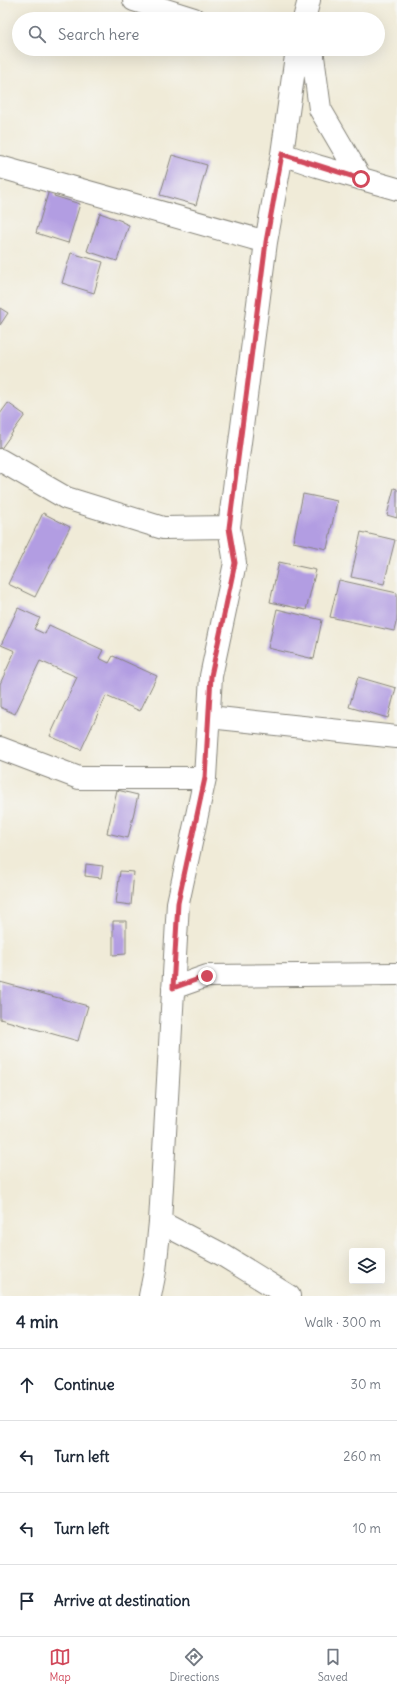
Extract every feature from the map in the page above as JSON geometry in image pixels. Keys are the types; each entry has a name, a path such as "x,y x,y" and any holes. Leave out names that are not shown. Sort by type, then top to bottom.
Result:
{"street":[{"path":"134,0 172,12"},
{"path":"150,1296 155,1271 160,1222 178,903 205,778 211,676 235,563 229,528 266,242 298,56"},
{"path":"301,56 320,109 361,179"},
{"path":"282,154 397,189"},
{"path":"0,167 266,242"},
{"path":"0,460 66,498 163,528 229,528"},
{"path":"208,717 397,737"},
{"path":"0,748 79,778 205,778"},
{"path":"173,988 207,976 397,974"},
{"path":"160,1222 221,1254 289,1296"}],"building":[{"path":"172,155 207,165 196,205 160,195"},
{"path":"49,190 55,192 54,196 80,204 68,243 36,233"},
{"path":"100,213 129,225 117,261 87,251"},
{"path":"71,253 103,262 94,293 62,283"},
{"path":"0,308 8,313 0,325"},
{"path":"8,403 25,415 0,450 0,414"},
{"path":"394,488 397,489 397,518 387,515"},
{"path":"303,494 337,501 327,549 293,542"},
{"path":"43,513 70,527 35,597 8,584"},
{"path":"361,532 395,540 384,584 351,577"},
{"path":"279,562 316,570 306,610 270,602"},
{"path":"339,580 397,593 397,619 394,631 330,617"},
{"path":"18,608 40,618 34,629 45,634 49,625 103,650 99,658 109,663 113,656 157,676 140,711 106,696 81,750 50,736 77,677 40,661 15,714 0,707 0,684 15,651 1,645"},
{"path":"277,609 322,620 314,659 268,648"},
{"path":"358,677 396,688 388,718 349,707"},
{"path":"117,790 138,795 128,838 107,833"},
{"path":"86,864 103,866 101,878 85,876"},
{"path":"120,871 134,872 131,905 116,903"},
{"path":"113,921 126,921 126,954 113,955"},
{"path":"0,982 88,1006 78,1041 0,1019"}],"route":[{"path":"207,976 173,988 178,903 205,778 211,676 235,563 229,528 266,242 282,154 361,179"}]}
